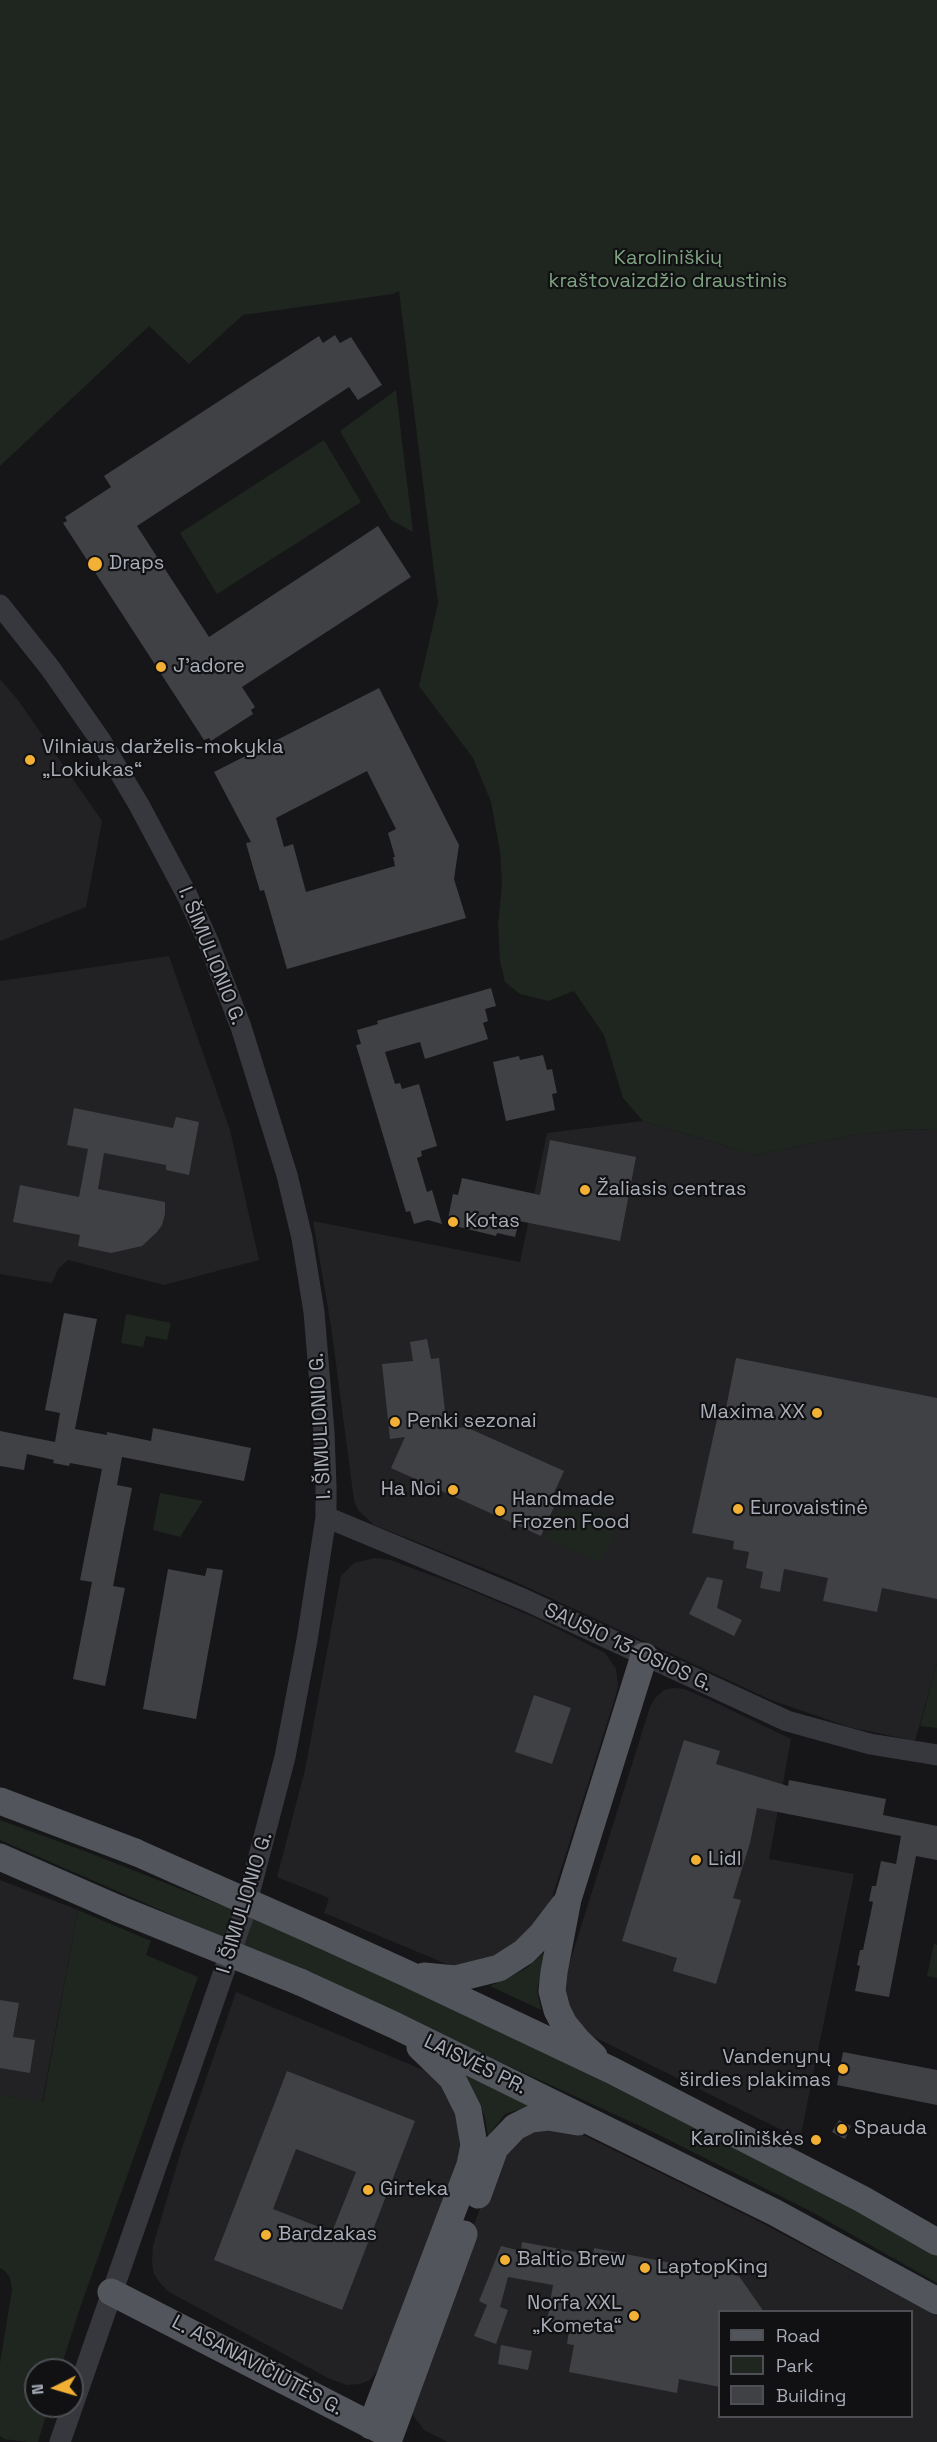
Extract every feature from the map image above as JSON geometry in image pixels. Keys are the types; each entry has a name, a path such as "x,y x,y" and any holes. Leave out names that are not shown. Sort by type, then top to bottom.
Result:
{"main road":[{"path":"611,2070 578,2041 564,2024 552,1991 568,1899 644,1656"},
{"path":"0,1802 135,1852 408,1974 611,2070 842,2188 937,2242"},
{"name":"LAISVĖS PR.","path":"0,1857 119,1909 300,1982 394,2025 774,2212 937,2301"},
{"path":"408,1974 454,1979 499,1968 524,1952 542,1934 568,1899"},
{"path":"388,2435 470,2165 474,2145 468,2110 452,2078 394,2025"},
{"path":"388,2435 495,2148 515,2127 531,2119 548,2117 605,2128"},
{"name":"L. ASANAVIČIŪTĖS G.","path":"111,2292 388,2435"}],"street":[{"name":"I. ŠIMULIONIO G.","path":"0,605 50,668 101,741 139,806 208,941 241,1027 287,1175 302,1238 314,1312 324,1422 326,1517 303,1663 269,1825 243,1917 60,2442"},
{"name":"SAUSIO 13-OSIOS G.","path":"326,1517 523,1599 787,1721 870,1744 937,1755"}],"shaded area":[{"name":"Vilniaus darželis-mokykla „Lokiukas“","path":"0,679 18,700 102,821 86,907 0,941"},
{"path":"169,956 230,1130 259,1260 164,1285 68,1260 58,1269 52,1283 0,1274 0,981"},
{"path":"643,1121 756,1155 859,1134 911,1129 937,1130 937,1663 915,1741 849,1727 771,1700 505,1577 374,1525 358,1510 354,1500 331,1326 313,1221 520,1262 547,1133"},
{"path":"375,1558 390,1560 463,1587 536,1618 605,1653 616,1669 618,1686 615,1698 552,1898 541,1926 496,1961 456,1968 324,1913 329,1898 277,1877 305,1770 341,1576 354,1563"},
{"path":"684,1689 708,1699 791,1739 769,1859 854,1874 800,2139 586,2033 570,2018 563,1984 650,1707 655,1698 664,1690"},
{"path":"0,1880 78,1910 42,2103 0,2095"},
{"path":"236,1992 433,2074 452,2091 464,2152 380,2367 370,2380 360,2384 347,2385 330,2379 169,2292 154,2274 153,2246 181,2151"},
{"path":"567,2127 758,2221 937,2316 937,2442 448,2442 424,2430 413,2415 409,2395 502,2151 532,2128"}],"green space":[{"name":"Karoliniškių kraštovaizdžio draustinis","path":"0,0 937,0 937,1130 911,1129 859,1134 756,1155 643,1121 623,1098 604,1035 574,991 548,1001 520,994 505,982 500,961 498,925 502,883 500,851 491,802 473,758 419,686 438,603 399,291 393,294 243,315 189,364 149,326 0,466"},
{"path":"396,390 413,532 391,520 340,431"},
{"path":"324,440 361,502 217,594 180,533"},
{"path":"126,1314 171,1323 167,1340 146,1336 143,1347 121,1343"},
{"path":"160,1493 203,1501 180,1537 153,1530"},
{"path":"582,1507 619,1521 602,1562 545,1539 558,1508 578,1516"},
{"path":"937,1663 937,1728 920,1726"},
{"path":"0,1820 264,1922 645,2098 937,2253 937,2283 812,2212 653,2132 330,1984 0,1840"},
{"path":"78,1910 151,1941 146,1955 198,1977 64,2358 24,2358 24,2418 45,2418 38,2442 27,2442 4,2439 0,2436 0,2363 12,2290 10,2278 0,2268 0,2095 43,2102"},
{"path":"934,1944 937,1945 937,1978 927,1976"},
{"path":"544,1953 546,1954 537,1990 541,2010 490,1986 525,1969"},
{"path":"460,2067 539,2103 505,2114 488,2136 485,2118 478,2099"}],"building":[{"path":"335,335 340,343 351,337 382,385 358,400 349,387 137,526 209,637 378,526 411,577 242,687 255,707 251,710 253,714 211,741 209,738 204,740 63,523 67,521 65,517 111,487 104,476 319,336 323,343"},
{"path":"379,688 459,845 454,879 466,918 287,969 264,890 260,891 246,843 251,842 214,772","holes":["367,771 396,829 388,833 395,857 393,857 395,866 306,892 293,844 284,847 276,818"]},
{"path":"491,988 496,1006 485,1009 488,1021 483,1023 488,1039 425,1059 420,1042 385,1052 395,1084 400,1083 402,1089 419,1084 437,1146 421,1151 422,1156 417,1158 427,1192 432,1190 442,1224 428,1220 414,1224 410,1211 406,1212 356,1045 361,1044 357,1030 378,1024 377,1021"},
{"path":"543,1055 547,1070 552,1069 557,1093 552,1094 555,1110 506,1121 493,1062 519,1056 520,1060"},
{"path":"74,1108 173,1128 176,1117 199,1122 189,1175 166,1170 166,1165 104,1153 98,1189 165,1202 162,1225 142,1246 111,1253 78,1246 80,1235 13,1222 20,1185 79,1197 88,1149 67,1145"},
{"name":"Žaliasis centras","path":"550,1140 636,1157 620,1241 519,1221 515,1237 497,1233 496,1236 447,1224 453,1194 458,1195 462,1178 540,1195"},
{"path":"64,1313 97,1319 75,1429 107,1435 107,1432 151,1441 153,1428 251,1448 244,1481 122,1457 117,1485 132,1488 113,1586 125,1588 105,1686 73,1679 92,1582 80,1580 102,1469 70,1463 69,1466 53,1463 54,1460 27,1454 24,1470 0,1466 0,1431 55,1442 60,1413 45,1410"},
{"path":"427,1339 431,1359 439,1358 447,1429 466,1427 564,1471 549,1504 554,1507 541,1536 391,1468 405,1437 390,1439 382,1364 413,1361 410,1342"},
{"path":"736,1358 937,1398 937,1599 882,1588 877,1612 823,1601 828,1578 784,1569 780,1592 760,1588 763,1572 746,1568 749,1552 733,1549 734,1541 692,1533 720,1406 726,1408"},
{"path":"207,1568 223,1570 196,1719 143,1709 168,1569 205,1576"},
{"path":"707,1577 723,1580 717,1608 742,1620 734,1636 689,1614"},
{"path":"534,1695 571,1708 552,1764 515,1752"},
{"name":"Lidl","path":"684,1740 720,1751 716,1764 788,1786 789,1780 886,1799 883,1815 937,1826 937,1860 916,1856 889,1997 855,1991 860,1966 857,1965 860,1950 863,1950 873,1902 869,1901 872,1886 876,1886 881,1861 896,1864 901,1836 757,1808 750,1843 733,1898 741,1900 716,1984 673,1971 677,1958 622,1941"},
{"path":"0,2000 19,2003 13,2037 35,2040 30,2073 0,2068"},
{"path":"843,2052 937,2070 937,2105 837,2085"},
{"name":"Girteka","path":"287,2071 415,2121 342,2310 214,2260","holes":["296,2149 356,2172 332,2232 273,2209"]},
{"name":"Spauda","path":"839,2120 851,2126 845,2139 832,2132"},
{"name":"Norfa XXL „Kometa“","path":"522,2242 593,2255 594,2248 739,2276 763,2310 718,2310 718,2387 679,2379 677,2393 569,2372 574,2345 567,2344 570,2325 547,2321 553,2285 508,2277 500,2307 508,2310 496,2344 474,2336 487,2305 479,2301 501,2246 521,2251"},
{"path":"501,2345 532,2351 528,2370 498,2364"}],"place":[{"name":"Draps","path":"95,564"},
{"name":"J'adore","path":"161,667"},
{"name":"Vilniaus darželis-mokykla „Lokiukas“","path":"30,760"},
{"name":"Žaliasis centras","path":"585,1190"},
{"name":"Kotas","path":"453,1222"},
{"name":"Maxima XX","path":"817,1413"},
{"name":"Penki sezonai","path":"395,1422"},
{"name":"Ha Noi","path":"453,1490"},
{"name":"Eurovaistinė","path":"738,1509"},
{"name":"Handmade Frozen Food","path":"500,1511"},
{"name":"Lidl","path":"696,1860"},
{"name":"Vandenynų širdies plakimas","path":"843,2069"},
{"name":"Spauda","path":"842,2129"},
{"name":"Karoliniškės","path":"816,2140"},
{"name":"Girteka","path":"368,2190"},
{"name":"Bardzakas","path":"266,2235"},
{"name":"Baltic Brew","path":"505,2260"},
{"name":"LaptopKing","path":"645,2268"},
{"name":"Norfa XXL „Kometa“","path":"634,2316"}]}
